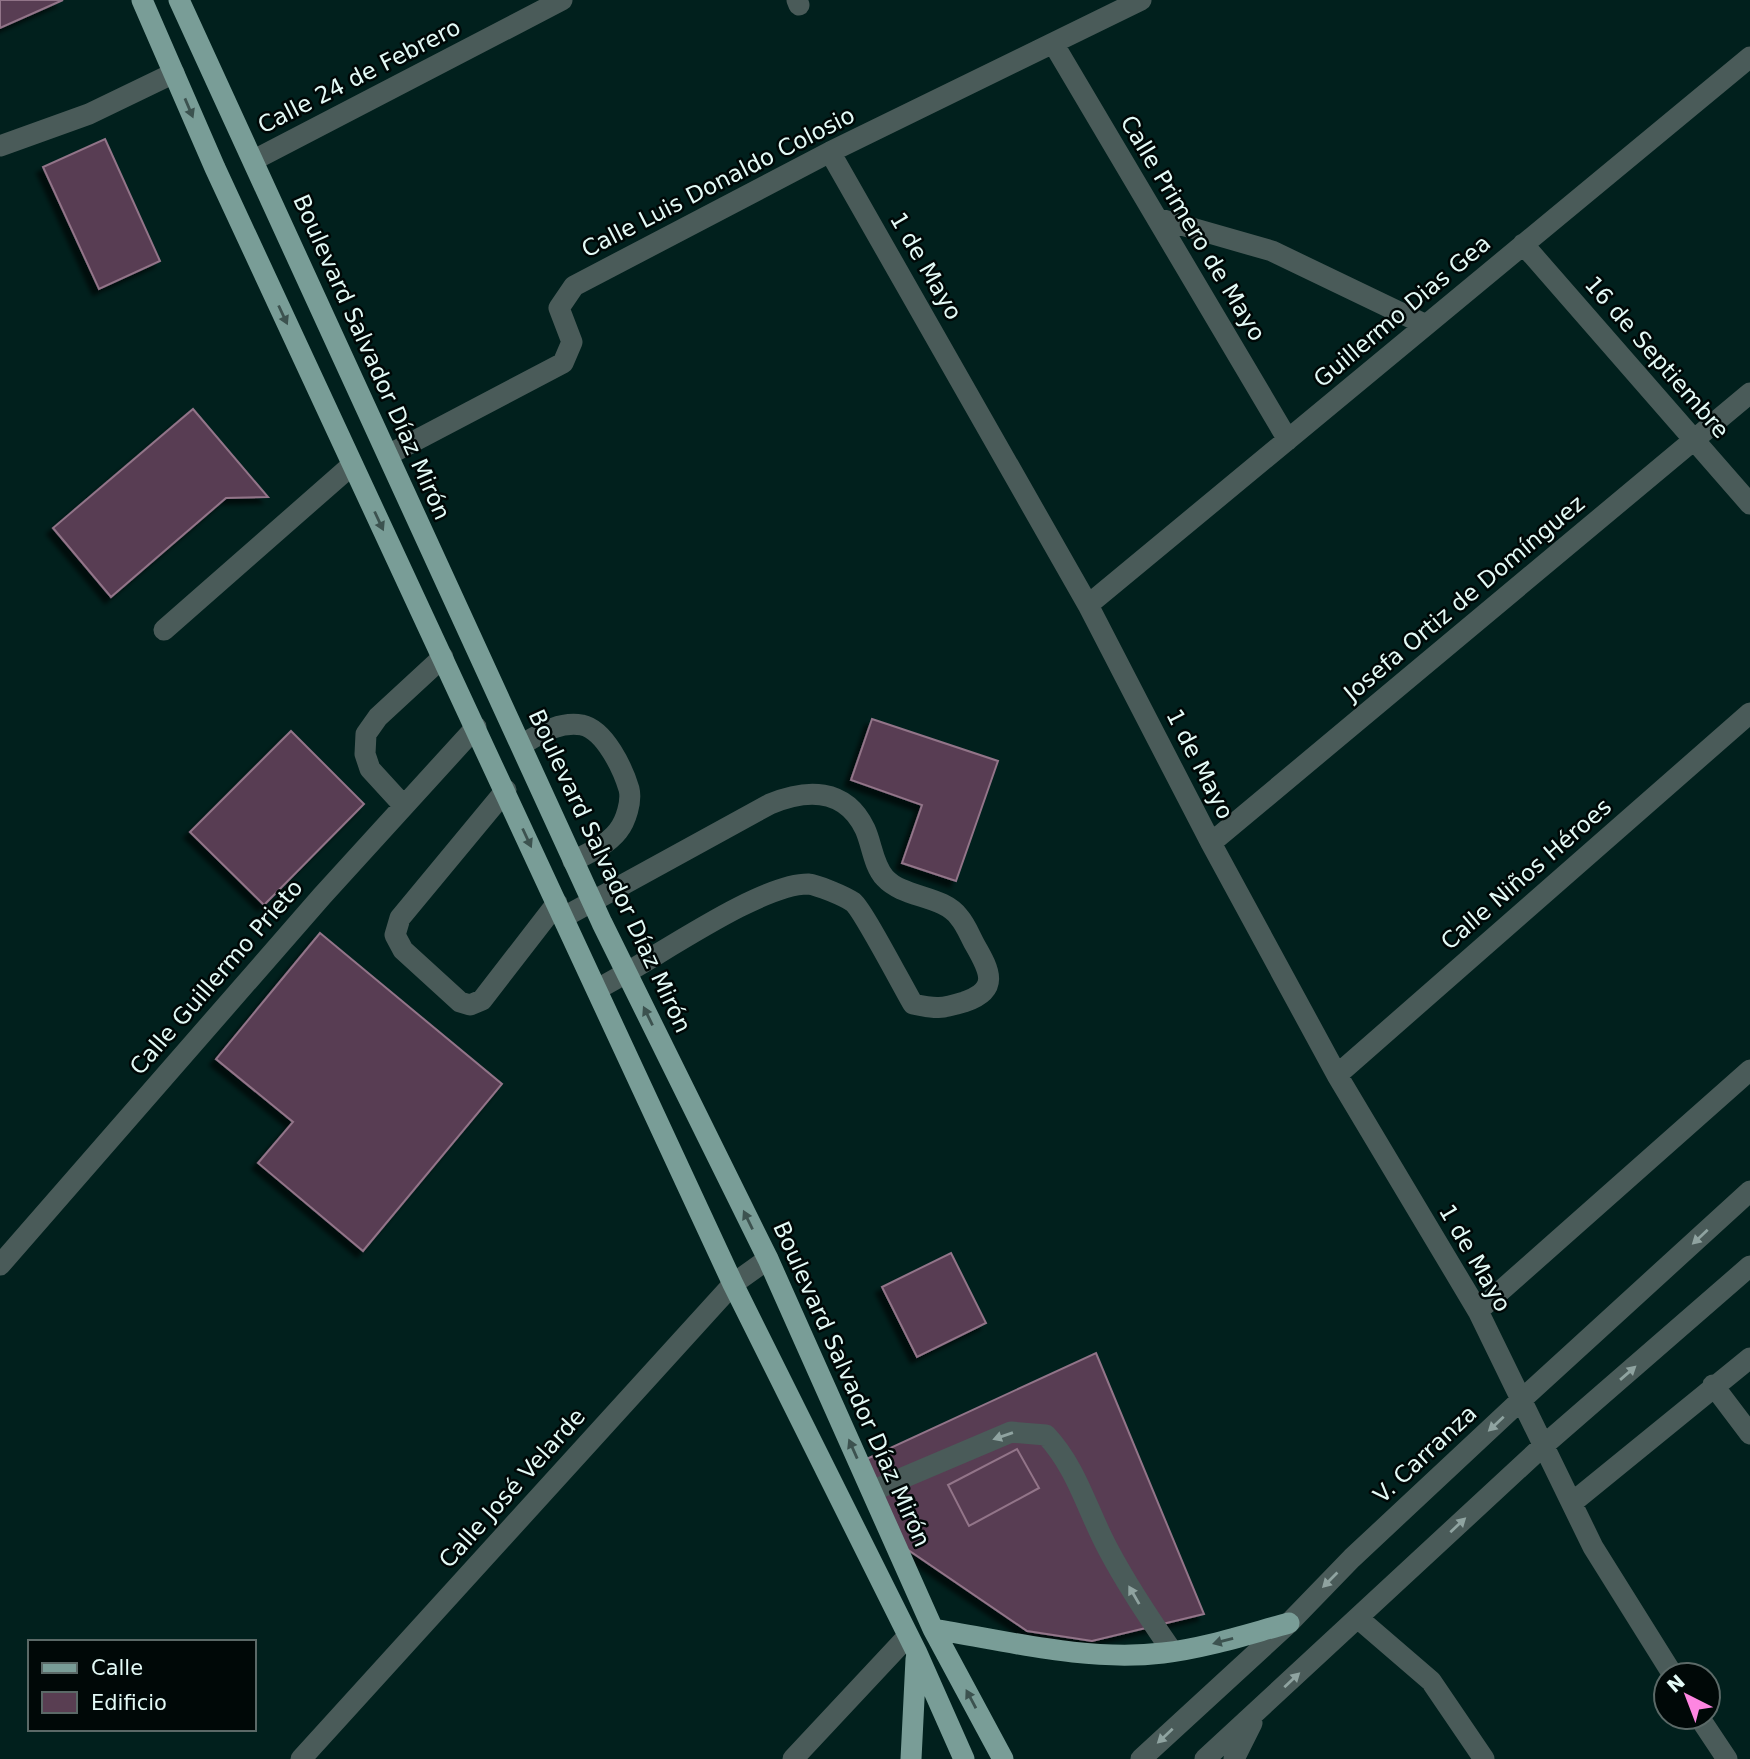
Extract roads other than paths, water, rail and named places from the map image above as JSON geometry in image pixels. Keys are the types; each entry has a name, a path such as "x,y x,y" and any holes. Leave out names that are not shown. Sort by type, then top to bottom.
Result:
{"main road":[{"path":"142,0 352,465 506,790 733,1284 912,1644 964,1759"},
{"name":"Boulevard Salvador Díaz Mirón","path":"179,0 592,902 768,1259 933,1629 1003,1759"},
{"path":"933,1629 1100,1655 1172,1651 1289,1623"},
{"path":"911,1759 912,1644"}],"street":[{"name":"Calle 24 de Febrero","path":"254,160 562,0"},
{"name":"Calle Luis Donaldo Colosio","path":"387,455 563,363 572,342 559,308 574,286 830,152 1141,0"},
{"name":"Calle Primero de Mayo","path":"1053,43 1287,440"},
{"name":"Guillermo Dias Gea","path":"1088,605 1750,57"},
{"path":"0,146 89,114 174,74"},
{"name":"1 de Mayo","path":"830,152 1088,605 1211,843 1337,1075 1478,1311 1593,1547 1664,1661"},
{"path":"1157,218 1272,251 1426,325"},
{"name":"16 de Septiembre","path":"1523,244 1750,504"},
{"name":"Josefa Ortiz de Domínguez","path":"1211,843 1750,393"},
{"path":"164,630 352,465"},
{"path":"403,805 370,769 365,754 366,734 378,717 443,657"},
{"name":"Calle Niños Héroes","path":"1337,1075 1750,713"},
{"path":"521,745 546,730 568,724 585,726 598,735 610,750 629,791 627,811 619,830 601,846 573,861"},
{"name":"Calle Guillermo Prieto","path":"0,1265 403,805 476,727"},
{"path":"506,790 400,918 396,935 403,950 460,1002 470,1005 482,1000 561,910 592,902 770,804 796,793 821,793 843,802 864,827 874,858 885,879 958,915 989,969 989,983 979,996 939,1010 913,1004 854,903 809,884 781,890 734,910 597,989"},
{"path":"1478,1311 1750,1070"},
{"name":"V. Carranza","path":"1141,1759 1289,1623 1352,1558 1520,1401 1750,1191"},
{"name":"Calle José Velarde","path":"301,1759 733,1284 768,1259"},
{"path":"1205,1759 1544,1446 1750,1266"},
{"path":"1573,1503 1750,1357"},
{"path":"1713,1385 1750,1434"},
{"path":"872,1491 1011,1432 1046,1435 1065,1455 1108,1548 1140,1605 1172,1651"},
{"path":"1359,1619 1431,1681 1484,1759"},
{"path":"793,1759 912,1644"},
{"path":"1234,1759 1257,1712"},
{"path":"1708,1731 1727,1759"}]}
